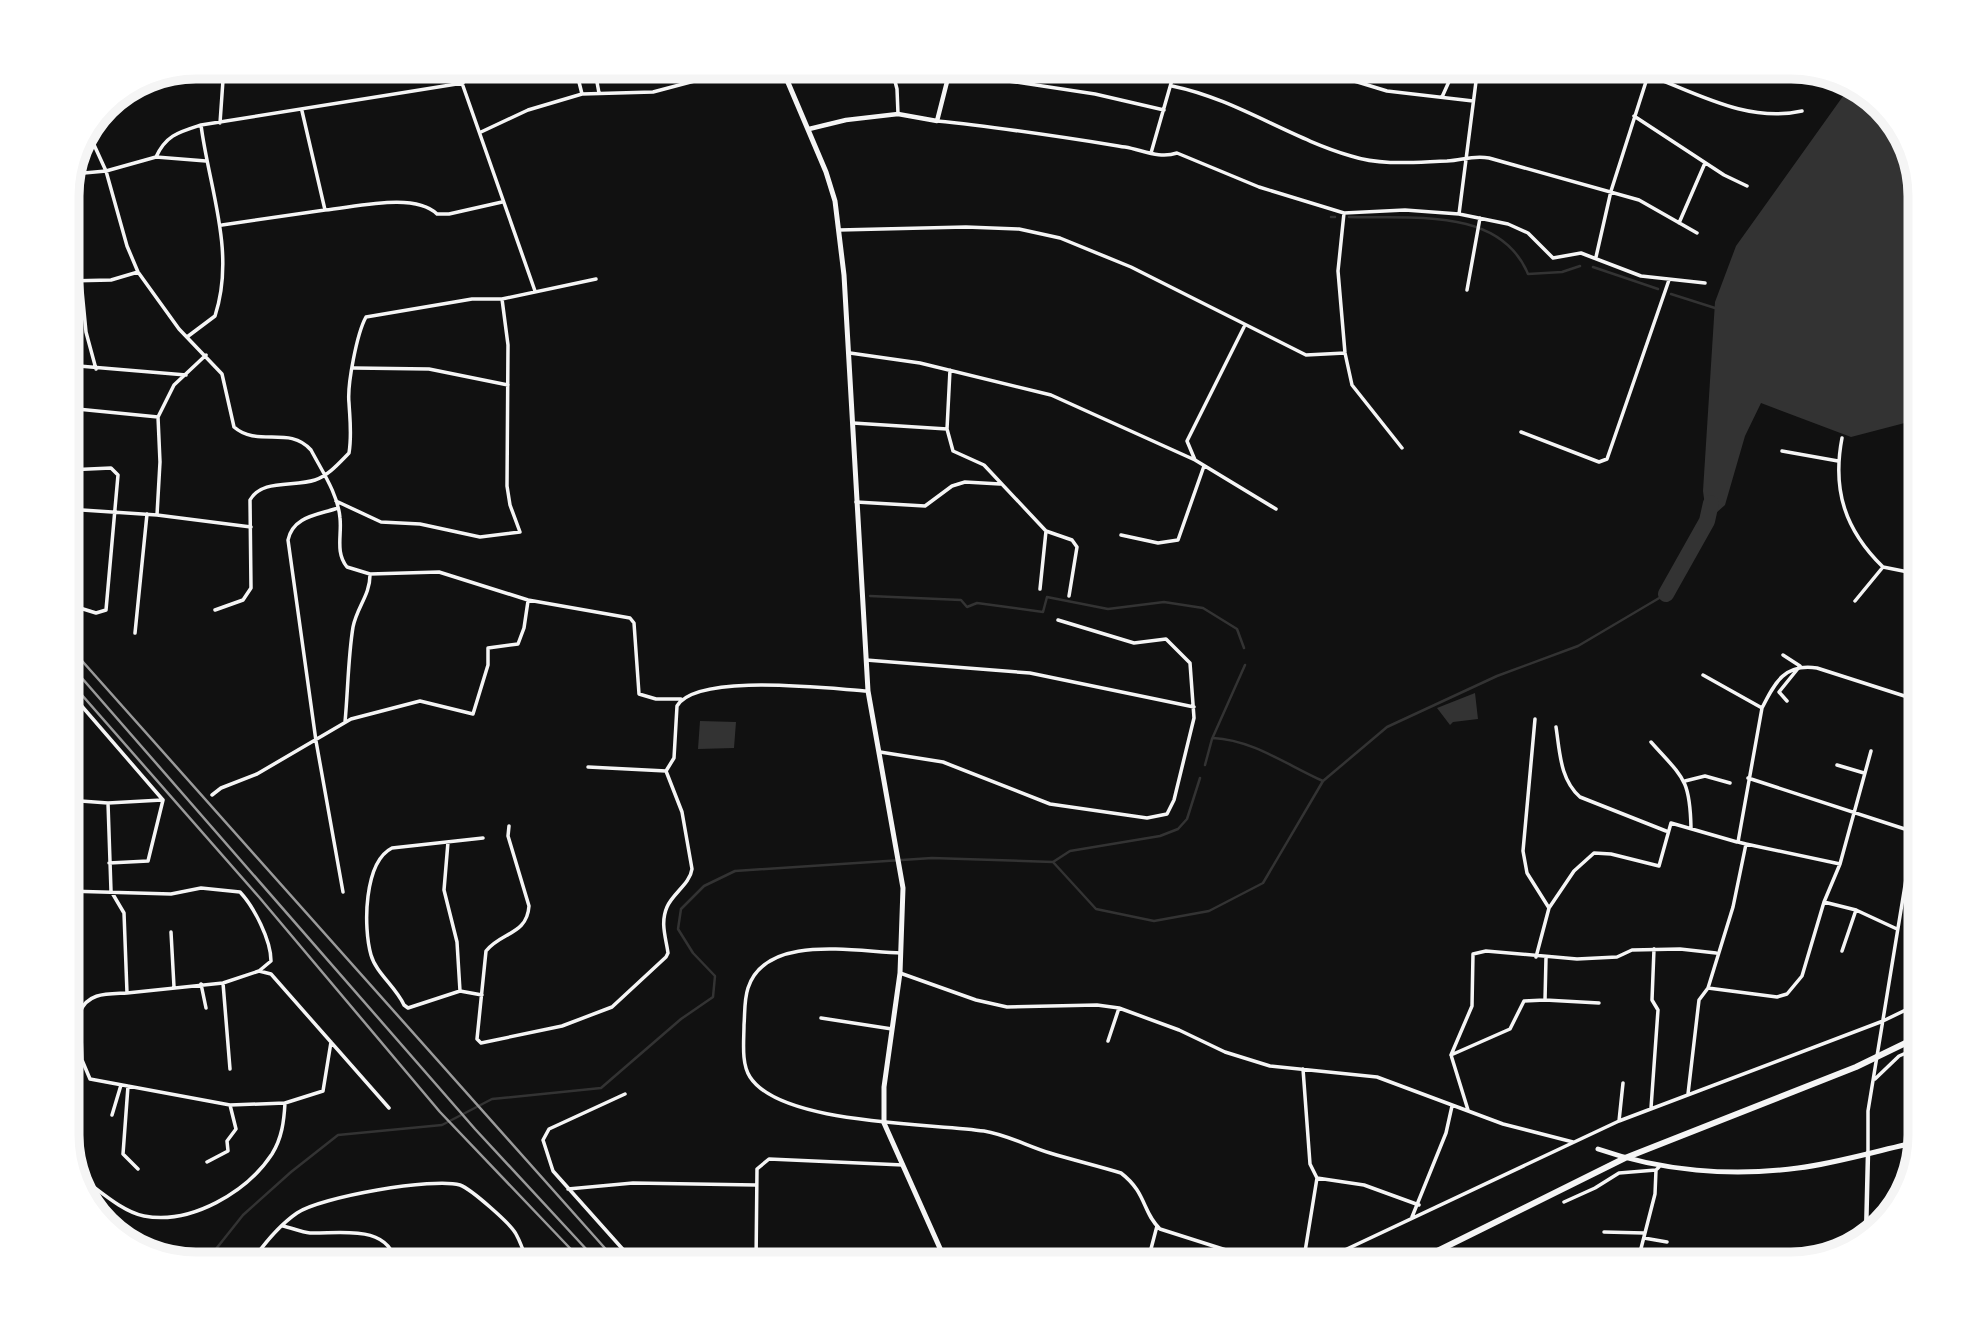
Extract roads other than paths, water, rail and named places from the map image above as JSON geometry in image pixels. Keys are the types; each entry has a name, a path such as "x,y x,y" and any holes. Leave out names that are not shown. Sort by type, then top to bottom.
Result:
{"highway":[{"path":"1437,1252 1625,1158 1879,1057 1908,1042"}],"main road":[{"path":"787,79 832,191 839,230 850,353 868,691 903,888 900,973 884,1087 884,1123 941,1252"},
{"path":"1598,1149 1657,1169 1707,1170 1796,1168 1907,1144"}],"street":[{"path":"220,124 223,79"},
{"path":"461,79 535,291"},
{"path":"578,79 582,94"},
{"path":"596,79 599,93"},
{"path":"481,132 528,110 582,94 653,92 702,79"},
{"path":"894,79 898,114"},
{"path":"937,121 948,79"},
{"path":"1008,79 1095,94 1164,110"},
{"path":"1151,153 1173,79"},
{"path":"1347,79 1387,91 1473,101"},
{"path":"1442,97 1450,79"},
{"path":"1459,214 1476,79"},
{"path":"1597,257 1611,191 1647,79"},
{"path":"1658,79 1745,110 1775,115 1802,111"},
{"path":"156,157 162,144 174,133 201,125 302,111 463,83"},
{"path":"1172,86 1222,99 1284,132 1350,156 1383,163 1489,158 1639,200 1697,233"},
{"path":"302,111 325,210"},
{"path":"809,129 846,120 898,114 1009,128 1163,157 1177,153 1259,187 1344,213 1405,210 1480,218 1521,228 1553,258 1581,253 1597,257 1633,274 1705,283"},
{"path":"1634,116 1747,187"},
{"path":"187,337 212,320 218,308 221,288 222,225 206,161 201,125"},
{"path":"93,141 107,171 127,246 138,272 159,304 222,374 234,427 251,438 289,436 305,443 336,501 341,561 347,567 370,574 439,572 528,600 633,619 639,694 656,699 681,698 709,689 744,686 868,691"},
{"path":"82,173 107,171 156,157 206,161"},
{"path":"1679,223 1705,163"},
{"path":"222,225 325,210 407,202 430,207 437,214 449,214 502,202"},
{"path":"1344,213 1338,271 1345,353 1352,385 1402,448"},
{"path":"1468,290 1480,218"},
{"path":"839,230 966,227 1019,229 1060,237 1131,267 1244,327 1306,355 1345,353"},
{"path":"96,369 86,332 81,281 111,280 138,272"},
{"path":"215,610 249,596 253,572 250,500 260,487 304,483 324,475 349,453 352,426 349,388 358,339 363,322 370,314 411,311 472,299 502,299 596,279"},
{"path":"1521,432 1599,462 1607,459 1669,280"},
{"path":"336,501 380,522 420,524 480,537 520,533 507,486 508,345 502,299"},
{"path":"1195,460 1188,450 1188,434 1244,327"},
{"path":"850,353 920,363 1051,396 1195,460 1276,509"},
{"path":"157,515 160,462 158,418 167,394 206,355"},
{"path":"79,367 186,375"},
{"path":"354,368 429,369 508,385"},
{"path":"950,370 947,429 953,450 984,465 1046,531 1072,540 1077,547 1069,596"},
{"path":"79,409 158,418"},
{"path":"853,424 947,429"},
{"path":"1842,438 1838,461 1838,489 1846,519 1883,567 1908,570"},
{"path":"1782,451 1838,461"},
{"path":"1121,535 1158,543 1178,540 1204,466"},
{"path":"79,469 114,471 118,475 117,513 106,610 96,613 79,608"},
{"path":"856,502 925,506 952,486 965,482 1001,484"},
{"path":"338,508 298,521 290,530 288,540 316,741 343,892"},
{"path":"79,510 147,514 251,527"},
{"path":"135,633 147,514"},
{"path":"1040,589 1046,531"},
{"path":"1855,601 1883,567"},
{"path":"345,722 354,626 360,603 367,596 370,574"},
{"path":"212,795 221,788 257,774 345,722 420,701 473,714 488,665 488,648 518,644 524,628 528,600"},
{"path":"880,752 943,762 1050,804 1157,818 1167,814 1174,800 1189,746 1194,707 1190,663 1171,641 1134,643 1058,620"},
{"path":"1783,654 1800,666"},
{"path":"866,660 1030,673 1194,707"},
{"path":"1787,701 1779,692 1800,666"},
{"path":"1738,842 1762,708 1788,670 1800,666 1817,668 1908,697"},
{"path":"1703,675 1762,708"},
{"path":"666,771 674,758 675,718 681,698"},
{"path":"79,703 163,800"},
{"path":"1535,719 1523,861 1549,908"},
{"path":"1556,727 1569,787 1580,797 1667,831"},
{"path":"1651,742 1684,781 1692,800 1691,828"},
{"path":"1708,988 1763,998 1787,994 1802,976 1824,902 1840,864 1871,751"},
{"path":"1837,765 1864,773"},
{"path":"588,767 666,771"},
{"path":"509,826 508,836 529,906 528,917 523,927 492,944 486,951 477,1039 481,1043 562,1026 612,1007 666,957 668,953 663,932 667,906 691,876 692,869 682,812 666,771"},
{"path":"1684,781 1704,776 1730,783"},
{"path":"1748,778 1908,830"},
{"path":"79,801 108,803 163,800"},
{"path":"109,863 148,861 163,800"},
{"path":"108,803 111,891 124,913 127,993"},
{"path":"1536,957 1549,908 1574,871 1594,853 1611,854 1659,866 1667,831 1672,822 1738,842 1840,864"},
{"path":"482,995 460,991 408,1008 371,957 367,916 374,869 383,852 392,848 483,838"},
{"path":"448,842 444,890 457,942 460,991"},
{"path":"1688,1094 1699,1000 1708,988 1733,907 1746,844"},
{"path":"1867,1224 1868,1111 1908,870"},
{"path":"79,891 170,894 201,888 240,892 258,921 271,955 271,961 259,971 223,983 94,996 83,1003 79,1024"},
{"path":"1824,902 1856,910 1897,929"},
{"path":"1842,951 1856,910"},
{"path":"171,932 174,987"},
{"path":"901,954 830,949 788,954 764,963 753,973 746,993 744,1056 750,1077 763,1090 803,1108 884,1123 1003,1135 1048,1153 1121,1173 1139,1190 1157,1226 1150,1252"},
{"path":"1468,1110 1451,1055 1472,1006 1473,954 1486,951 1546,958 1617,957 1632,950 1654,949 1717,954"},
{"path":"1651,1108 1658,1010 1652,1000 1654,949"},
{"path":"1545,1000 1546,958"},
{"path":"259,971 279,979 389,1108"},
{"path":"900,973 976,1000 1007,1007 1097,1005 1119,1008 1179,1030 1225,1052 1270,1066 1377,1077 1503,1124 1573,1142"},
{"path":"223,983 230,1069"},
{"path":"201,984 206,1008"},
{"path":"1451,1055 1510,1029 1524,1000 1599,1003"},
{"path":"1108,1041 1119,1008"},
{"path":"1342,1252 1619,1121 1883,1021 1908,1009"},
{"path":"821,1018 892,1029"},
{"path":"79,1041 85,1074 90,1079 230,1105 285,1102 323,1091 331,1042"},
{"path":"1873,1080 1899,1056 1908,1052"},
{"path":"1303,1069 1310,1164 1317,1178 1305,1252"},
{"path":"1619,1121 1623,1083"},
{"path":"112,1115 121,1085"},
{"path":"128,1086 123,1154 138,1169"},
{"path":"624,1252 568,1189 547,1158 545,1134 625,1094"},
{"path":"89,1183 132,1213 157,1217 191,1212 232,1193 251,1179 272,1153 279,1138 285,1102"},
{"path":"207,1162 228,1151 226,1141 236,1129 230,1105"},
{"path":"1411,1218 1419,1205 1453,1105"},
{"path":"757,1252 757,1169 769,1159 905,1166"},
{"path":"1564,1202 1619,1173 1657,1169 1655,1194 1640,1252"},
{"path":"1317,1178 1364,1185 1419,1205"},
{"path":"568,1189 633,1183 756,1185"},
{"path":"258,1252 283,1226 312,1205 416,1185 458,1184 480,1198 516,1234 523,1252"},
{"path":"283,1226 307,1233 343,1231 373,1236 384,1244 389,1252"},
{"path":"1157,1226 1232,1252"},
{"path":"1604,1232 1644,1235 1667,1242"}],"waterway":[{"path":"1349,217 1425,218 1475,227 1497,237 1515,252 1528,274 1562,272 1580,266"},
{"path":"1593,267 1658,289"},
{"path":"1671,294 1715,308"},
{"path":"1666,594 1707,521 1711,503"},
{"path":"214,1252 243,1215 338,1135 442,1125 492,1099 601,1088 681,1019 713,997 715,976 693,953 678,929 681,909 704,886 735,871 932,858 1053,862 1096,909 1154,921 1209,911 1263,883 1323,781 1387,727 1497,676 1578,646 1666,594"},
{"path":"870,596 961,600 967,607 977,603 1043,612 1047,597 1108,609 1164,602 1203,608 1237,629 1244,648"},
{"path":"1205,765 1212,739 1245,665"},
{"path":"1213,738 1256,748 1323,781"},
{"path":"1053,862 1070,851 1160,836 1178,829 1187,819 1200,778"}],"railway":[{"path":"79,657 608,1252"},
{"path":"79,675 475,1129 589,1252"},
{"path":"79,692 259,897 440,1112 574,1252"}]}
